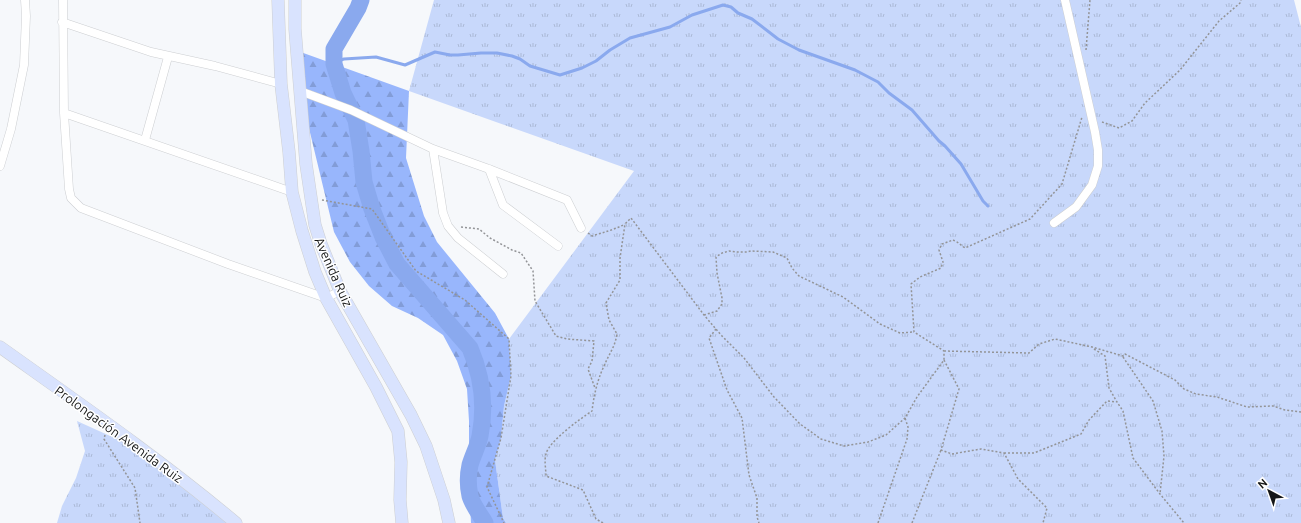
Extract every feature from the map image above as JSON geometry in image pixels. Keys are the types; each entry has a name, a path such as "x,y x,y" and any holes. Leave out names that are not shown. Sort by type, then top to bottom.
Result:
{"street":[{"path":"0,166 24,65 26,16 25,0"},
{"path":"63,0 64,113 69,189 71,198 81,208 228,264 326,298 340,291"},
{"name":"Avenida Ruiz","path":"278,0 281,84 292,192 315,272 326,298 376,387 398,431 401,462 400,500 402,523"},
{"name":"Avenida Ruiz","path":"295,0 295,29 306,164 315,225 340,291 411,415 426,446 444,500 449,523"},
{"path":"1054,223 1076,207 1092,185 1098,166 1098,150 1091,114 1065,0"},
{"path":"62,22 168,57 216,66 281,84"},
{"path":"145,140 168,57"},
{"path":"300,91 351,110 433,149 489,169 567,200 581,228"},
{"path":"64,113 292,192"},
{"path":"433,149 443,213 448,226 458,238 503,274"},
{"path":"489,169 503,205 558,246"},
{"name":"Prolongación Avenida Ruiz","path":"0,347 109,425 236,523"}],"path":[{"path":"1086,52 1090,0"},
{"path":"914,332 911,284 920,277 941,268 943,262 939,250 942,244 953,240 965,248 1030,219 1062,184 1084,110 1099,121 1119,128 1132,121 1145,103 1180,70 1218,21 1240,3 1241,0"},
{"path":"317,200 372,209 416,271 465,300 509,339 511,376 502,438 486,487 504,523"},
{"path":"581,228 592,236 612,230 625,224 631,218 704,315 744,358 774,397 800,424 820,439 844,446 868,442 886,435 905,418 917,398 944,360"},
{"path":"603,523 596,519 582,490 546,476 546,454 551,446 571,426 592,411 595,388 615,345 617,334 609,320 606,303 620,280 620,258 625,224"},
{"path":"448,226 479,229 490,238 512,250 521,253 533,271 535,302 556,336 567,340 594,341 592,361 588,369 595,388"},
{"path":"704,315 717,311 722,304 716,257 729,251 773,252 787,258 792,268 799,276 843,297 880,324 900,333 914,332 944,351 1029,353 1039,344 1055,339 1092,347 1123,356 1125,354 1175,380 1184,389 1196,394 1217,397 1247,407 1273,406 1285,410 1301,412"},
{"path":"716,329 710,338 727,390 742,418 750,475 757,498 759,523"},
{"path":"1092,347 1105,356 1109,388 1116,402 1123,411 1133,458 1184,523"},
{"path":"912,523 941,450 960,389 944,360 944,351"},
{"path":"1123,356 1153,401 1162,431 1164,456 1160,494"},
{"path":"941,450 952,454 981,449 1004,453 1034,453 1081,434 1089,420 1106,401 1116,402"},
{"path":"878,523 907,439 908,427 905,418"},
{"path":"109,425 104,439 135,488 140,523"},
{"path":"1004,453 1018,479 1047,508 1043,523"}],"green space":[{"path":"434,0 1294,0 1301,27 1301,523 506,523 503,518 495,460 501,438 504,406 511,376 509,339 634,171 409,91"},
{"path":"295,50 409,91 406,158 424,216 437,242 495,313 509,339 511,376 504,406 501,438 495,460 503,518 506,523 471,523 467,389 457,361 443,335 418,318 392,306 369,286 350,262 334,232 300,91"},
{"path":"77,421 163,460 234,523 57,523 62,506 76,478 85,451"}],"waterway":[{"path":"361,0 358,8 334,49 334,64 343,93 356,120 364,182 372,209 383,237 397,264 470,348 474,359 482,391 483,413 479,440 470,465 469,492 471,499 485,523"},
{"path":"334,64 337,61 344,59 376,57 405,65 435,52 450,55 497,53 512,56 520,59 530,66 560,75 582,68 596,61 610,50 630,38 670,27 692,15 723,5 731,7 738,13 752,19 778,39 799,50 855,70 878,82 889,93 912,110 961,164 983,201 988,206"}]}
